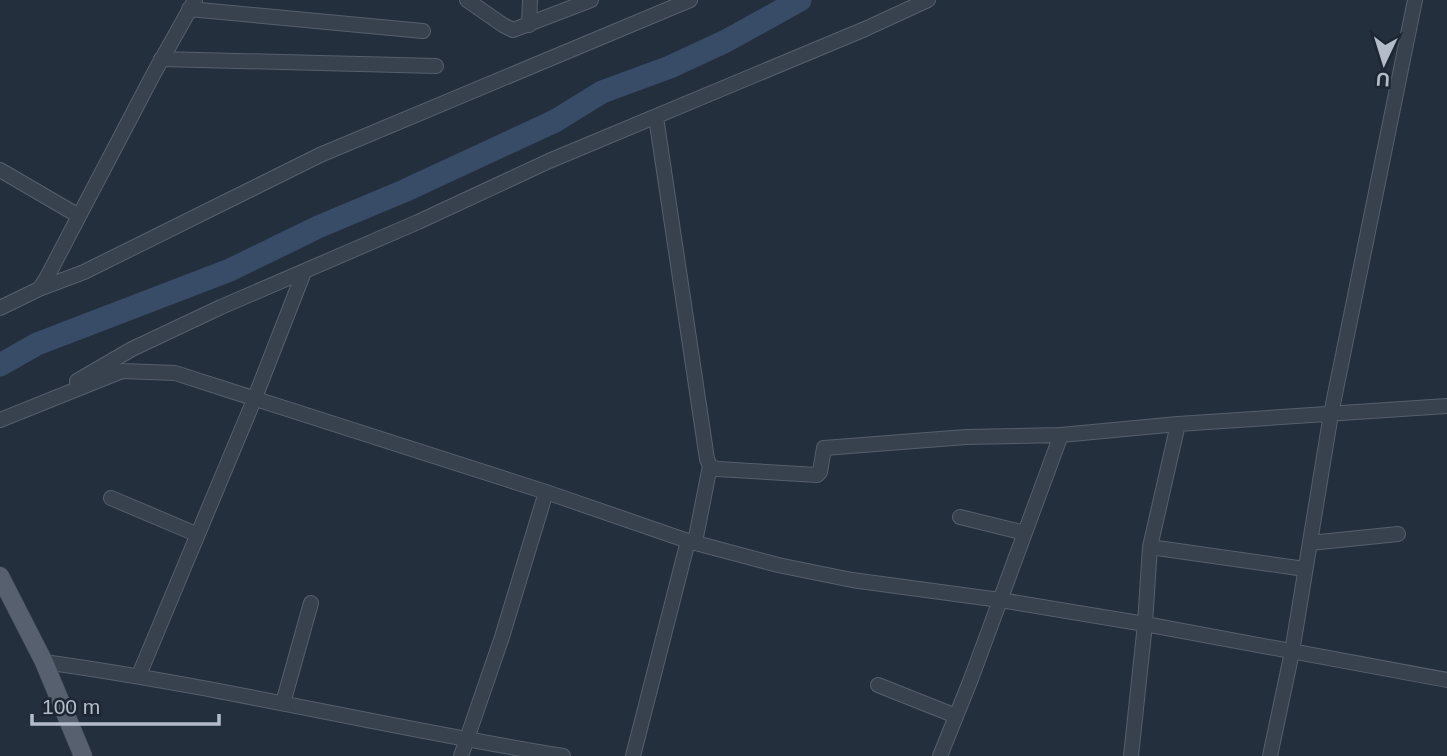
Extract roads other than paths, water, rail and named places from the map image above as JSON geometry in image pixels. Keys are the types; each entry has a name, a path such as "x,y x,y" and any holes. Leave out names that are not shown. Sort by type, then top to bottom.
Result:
{"main road":[{"path":"0,576 44,662 83,756"}],"street":[{"path":"467,0 513,30 590,0"},
{"path":"529,25 530,0"},
{"path":"0,308 39,289 84,272 320,155 690,0"},
{"path":"60,395 82,378 132,349 549,161 928,0"},
{"path":"1270,756 1292,652 1331,414 1415,0"},
{"path":"39,289 47,279 161,59 192,5 423,30"},
{"path":"161,59 436,66"},
{"path":"632,756 710,466 656,117"},
{"path":"0,170 79,216"},
{"path":"139,675 254,400 304,272"},
{"path":"0,420 122,371 175,373 692,541 778,565 839,577 1145,624 1447,680"},
{"path":"710,466 717,469 817,475 820,472 824,448 966,437 1061,435 1178,424 1447,406"},
{"path":"1131,756 1150,547 1178,424"},
{"path":"940,756 1061,435"},
{"path":"461,756 502,637 546,492"},
{"path":"111,498 197,534"},
{"path":"960,517 1025,533"},
{"path":"1310,543 1398,534"},
{"path":"1150,547 1306,569"},
{"path":"283,703 311,603"},
{"path":"44,662 139,675 467,741 563,756"},
{"path":"878,685 956,716"}],"waterway":[{"path":"0,365 37,344 230,270 318,227 404,191 555,121 602,92 670,67 726,41 800,0"}]}
